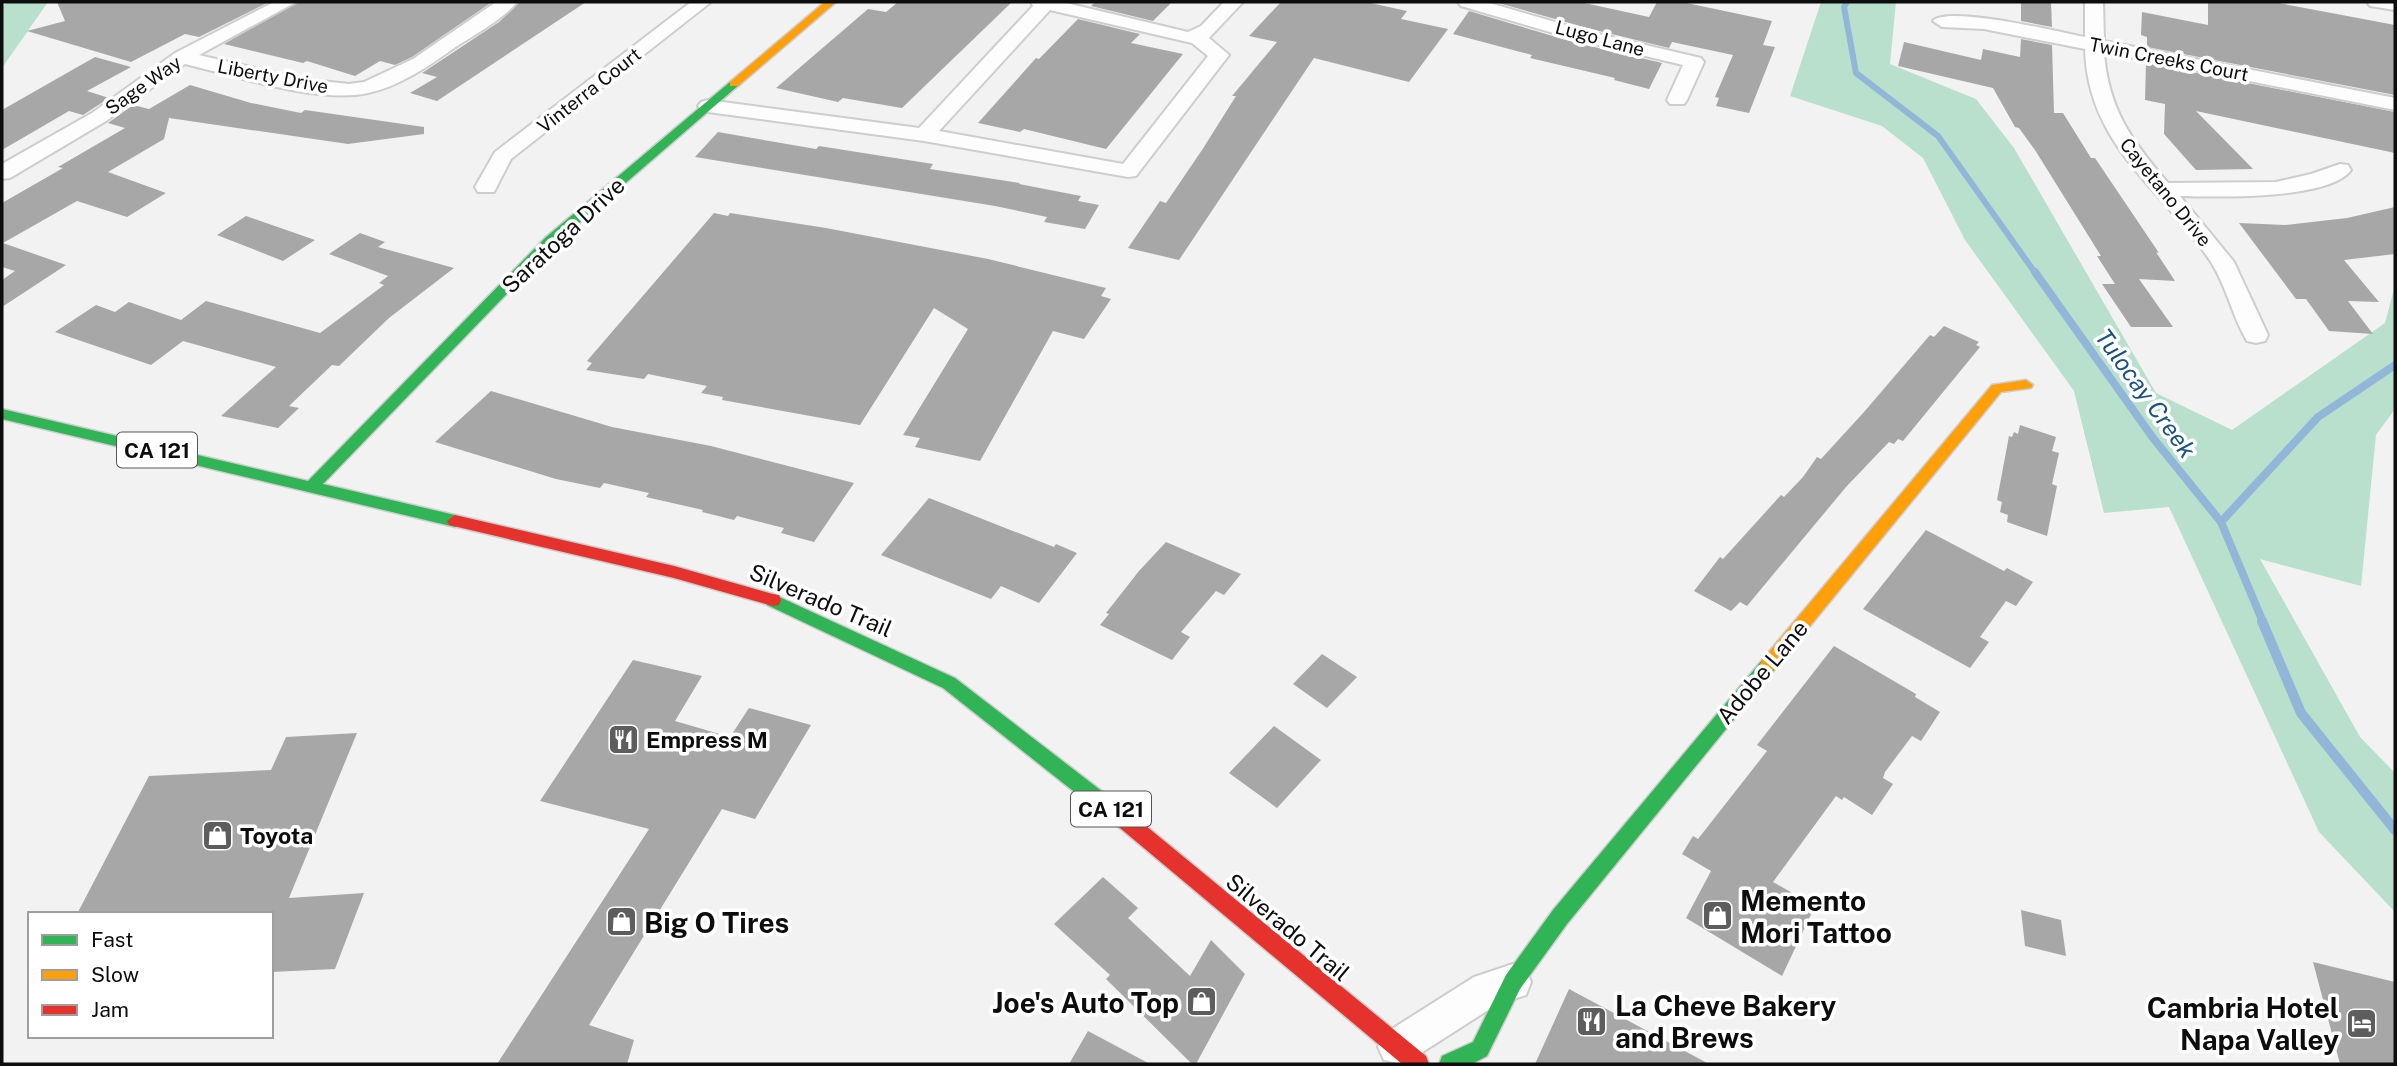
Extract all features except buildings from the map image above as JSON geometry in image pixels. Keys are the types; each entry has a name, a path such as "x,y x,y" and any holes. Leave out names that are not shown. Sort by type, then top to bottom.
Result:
{"street":[{"name":"Sage Way","path":"2,173 99,117 182,57 287,2"},
{"name":"Liberty Drive","path":"182,57 329,89 365,88 396,77 508,2"},
{"name":"Vinterra Court","path":"486,187 502,156 702,2"},
{"name":"Saratoga Drive","path":"312,486 550,241 831,2"},
{"path":"924,135 1043,3 1188,38 1198,37 1234,2"},
{"name":"Lugo Lane","path":"1467,2 1581,35 1694,62 1677,100"},
{"name":"Cayetano Drive","path":"2094,2 2094,44 2102,102 2124,143 2165,189 2223,263 2256,335"},
{"path":"2376,2 2395,5"},
{"name":"Twin Creeks Court","path":"1942,21 1984,23 2395,104"},
{"path":"708,106 924,135 1128,171 1219,55 1198,37"},
{"path":"2165,189 2275,191 2314,182 2340,170"},
{"name":"Adobe Lane","path":"1450,1064 1480,1049 1513,982 1560,917 1997,388 2026,385"},
{"name":"Silverado Trail","path":"2,414 761,595 799,610 948,683 1097,797 1407,1055"},
{"path":"1407,1055 1487,990 1513,982"}],"green space":[{"path":"13,2 48,2 2,68 2,5"},
{"path":"1821,2 1896,2 1890,64 1976,99 2014,148 2156,393 2232,430 2385,323 2395,285 2395,409 2376,435 2361,586 2260,559 2360,737 2395,773 2395,912 2319,832 2169,507 2104,513 2074,391 1965,240 1923,158 1882,126 1790,96"}],"waterway":[{"name":"Tulocay Creek","path":"1847,2 1844,7 1856,73 1938,136 2036,274"},
{"name":"Tulocay Creek","path":"2035,272 2153,438 2221,522"},
{"path":"2221,522 2318,417 2395,365"},
{"name":"Tulocay Creek","path":"2221,522 2263,622"},
{"name":"Tulocay Creek","path":"2262,621 2301,713 2395,830"}],"traffic: fast":[{"path":"312,486 550,241 734,84"},
{"path":"2,414 455,521"},
{"path":"773,600 949,683 1127,822"},
{"path":"1450,1064 1480,1049 1513,982 1560,917 1769,664"}],"traffic: slow":[{"path":"734,84 831,2"},
{"path":"1769,664 1997,388 2026,385"}],"traffic: jam":[{"path":"455,521 674,572 773,600"},
{"path":"1127,822 1418,1064"}],"place":[{"name":"Empress M","path":"623,739"},
{"name":"Toyota","path":"217,835"},
{"name":"Memento Mori Tattoo","path":"1717,916"},
{"name":"Big O Tires","path":"621,922"},
{"name":"Joe's Auto Top","path":"1202,1002"},
{"name":"La Cheve Bakery and Brews","path":"1592,1021"},
{"name":"Cambria Hotel Napa Valley","path":"2362,1023"}]}
